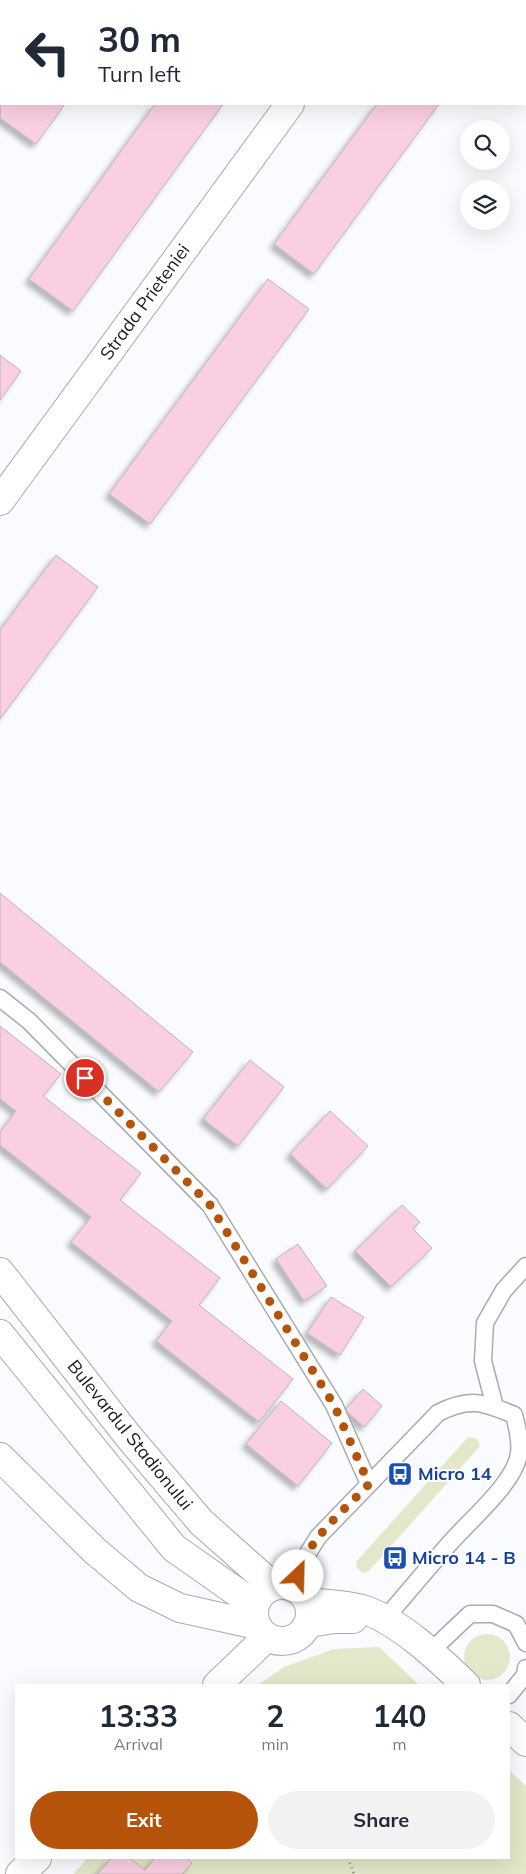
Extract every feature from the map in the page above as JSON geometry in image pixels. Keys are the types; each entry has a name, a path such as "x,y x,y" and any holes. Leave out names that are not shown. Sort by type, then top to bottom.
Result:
{"street":[{"name":"Strada Prieteniei","path":"0,501 289,105"},
{"name":"Bulevardul Stadionului","path":"0,1272 128,1436 201,1522 281,1609"},
{"name":"Bulevardul Stadionului","path":"0,1334 174,1548 281,1609"},
{"path":"0,1457 95,1551 139,1588 180,1608 281,1609 334,1619 384,1619 431,1651 465,1684"},
{"path":"218,1684 281,1609"},
{"path":"510,1727 526,1742"},
{"path":"20,1874 36,1859"}],"lane":[{"path":"0,998 29,1021 210,1205 334,1405 369,1484"},
{"path":"495,1407 483,1361 485,1323 504,1290 526,1266"},
{"path":"281,1609 300,1566 318,1537 438,1413 455,1404 476,1402 520,1414 518,1433 519,1454 501,1489 450,1543 384,1619"},
{"path":"431,1651 470,1614 493,1614 516,1624 526,1643"},
{"path":"510,1694 525,1675 526,1668"}],"path":[{"path":"348,1859 354,1874"}],"green space":[{"path":"468,1437 477,1439 480,1446 368,1572 363,1573 357,1568 356,1562"},
{"path":"492,1634 504,1640 509,1648 509,1666 504,1674 496,1679 482,1680 470,1674 465,1666 464,1652 470,1640 478,1635"},
{"path":"379,1647 418,1684 259,1684 284,1667 334,1649"},
{"path":"510,1771 526,1786 526,1874 74,1874 86,1859 510,1859"}],"building":[{"path":"1,105 64,105 36,144 0,118"},
{"path":"154,105 222,105 73,311 29,279"},
{"path":"376,105 438,105 314,274 274,244"},
{"path":"268,279 309,309 150,524 109,494"},
{"path":"0,355 21,371 0,400"},
{"path":"56,555 98,587 0,719 0,630"},
{"path":"0,893 193,1052 159,1092 0,962"},
{"path":"0,1026 61,1074 43,1096 141,1173 120,1200 220,1278 199,1305 293,1379 259,1422 156,1341 172,1321 71,1242 91,1217 0,1145 0,1132 16,1111 0,1099"},
{"path":"250,1060 284,1087 238,1146 203,1119"},
{"path":"330,1111 368,1146 327,1189 290,1154"},
{"path":"402,1205 420,1222 413,1229 432,1248 391,1287 355,1251"},
{"path":"298,1244 327,1286 304,1301 276,1259"},
{"path":"331,1297 364,1317 340,1355 307,1333"},
{"path":"363,1389 382,1406 364,1427 345,1410"},
{"path":"281,1401 332,1443 298,1486 246,1444"},
{"path":"111,1859 131,1859 145,1870 154,1859 187,1859 192,1863 182,1874 97,1874"}],"place":[{"name":"Micro 14","path":"400,1474"},
{"name":"Micro 14 - B","path":"395,1558"}],"route":[{"path":"85,1078 210,1205 334,1405 369,1484 318,1537 300,1566 298,1576"}]}
